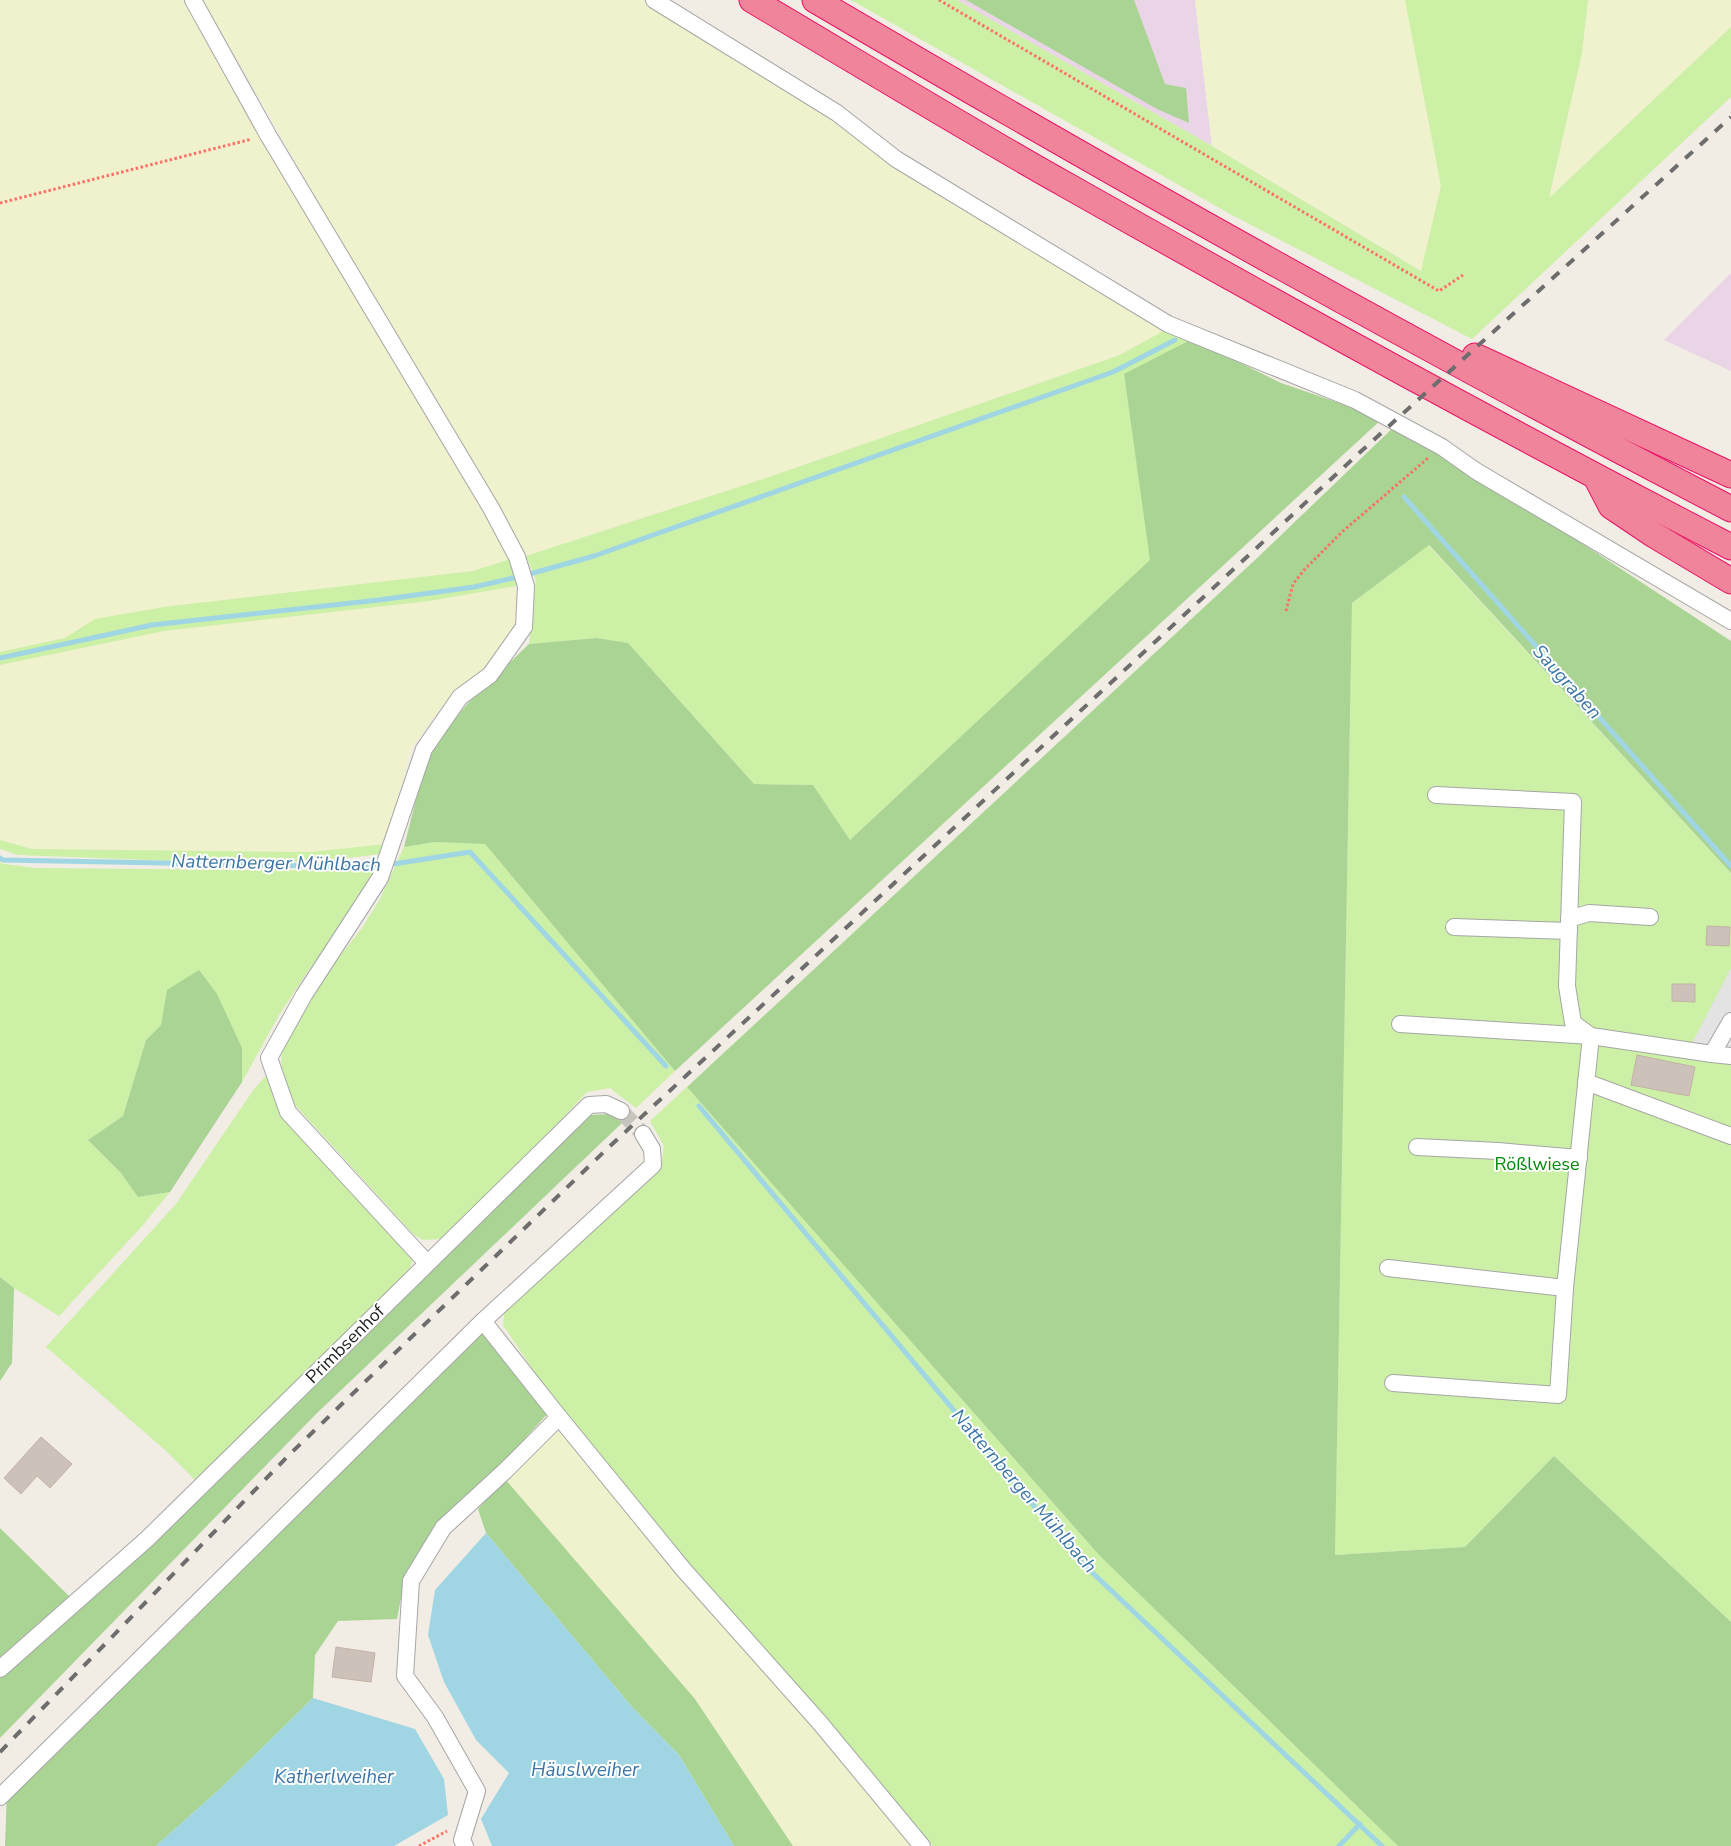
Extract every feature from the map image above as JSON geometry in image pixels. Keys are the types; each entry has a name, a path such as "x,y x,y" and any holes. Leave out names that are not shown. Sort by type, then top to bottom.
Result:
{"highway":[{"path":"752,0 1065,185 1596,477 1731,547"},
{"path":"815,0 1118,177 1545,412 1731,509"},
{"path":"1360,311 1395,316 1485,361 1731,475"},
{"path":"1596,477 1611,506 1654,535 1731,581"}],"lane":[{"path":"193,0 268,135 486,499 517,557 526,586 524,627 490,675 460,697 424,749 380,878 304,995 269,1058 288,1112 428,1263"},
{"path":"654,0 837,113 896,159 1168,324 1355,400 1442,446 1476,471 1731,621"},
{"path":"1436,796 1573,802 1567,986 1573,1023 1591,1036"},
{"path":"1454,927 1569,925 1589,914 1650,918"},
{"path":"1712,1054 1731,1021"},
{"path":"1400,1024 1591,1036 1731,1056"},
{"path":"1393,1383 1558,1395 1565,1288 1591,1036"},
{"path":"1586,1082 1731,1136"},
{"name":"Primbsenhof","path":"0,1669 147,1539 589,1105 606,1104 622,1111"},
{"path":"0,1797 483,1321 653,1165 652,1149 643,1134"},
{"path":"1417,1147 1579,1158"},
{"path":"1388,1268 1565,1288"},
{"path":"483,1321 558,1417 683,1569 820,1723 922,1846"},
{"path":"465,1846 462,1840 477,1791 435,1717 404,1676 411,1581 443,1528 505,1471 558,1417"}],"path":[{"path":"939,0 1439,291 1462,275"},
{"path":"0,203 268,135"},
{"path":"1286,611 1293,584 1305,569 1342,532 1442,446"},
{"path":"419,1846 468,1819"}],"shaded area":[{"path":"957,0 1195,0 1212,146"},
{"path":"1731,273 1731,371 1664,340"},
{"path":"1731,968 1731,1062 1685,1057"}],"green space":[{"path":"0,0 186,0 511,559 473,571 164,607 96,619 65,638 0,652"},
{"path":"203,0 645,0 829,114 1167,329 1120,355 769,477 526,556 326,216"},
{"path":"851,0 957,0 1212,146 1421,271 1441,186 1405,0 1588,0 1582,53 1549,198 1731,27 1731,97 1472,339 1232,215"},
{"path":"966,0 1134,0 1165,84 1186,88 1189,123 1157,109"},
{"path":"1195,0 1405,0 1441,186 1422,271 1212,146"},
{"path":"1588,0 1731,0 1731,27 1549,198 1582,53"},
{"path":"1167,329 1192,339 1124,375 1151,560 850,840 813,785 754,784 628,643 597,638 529,644 536,580 526,556 769,477 1120,355"},
{"path":"1192,339 1281,383 1383,418 675,1071 485,844 435,842 404,847 428,752 468,703 529,644 597,638 628,643 754,784 813,785 850,840 1150,560 1124,374"},
{"path":"1398,423 1731,641 1731,873 1429,545 1352,603 1335,1555 1465,1547 1554,1456 1731,1622 1731,1846 1398,1846 1099,1555 687,1087 1255,560"},
{"name":"Rößlwiese","path":"1428,545 1731,873 1731,1622 1554,1456 1465,1547 1335,1555 1352,603"},
{"path":"511,559 516,586 429,601 164,631 0,665 0,652 65,638 95,619 164,607 473,571"},
{"path":"516,586 519,618 502,651 441,708 411,749 386,844 311,852 32,849 0,840 0,665 164,631 429,601"},
{"path":"0,840 32,849 311,852 386,844 381,854 314,862 177,861 18,855 0,849"},
{"path":"435,842 485,844 675,1071 636,1108 610,1088 587,1092 529,1154 440,1239 423,1240 414,1235 295,1105 282,1075 281,1051 310,994 362,928 380,899 404,847"},
{"path":"0,862 36,868 378,871 350,917 308,971 279,1015 242,1082 242,1048 167,990 161,1025 146,1040 123,1116 88,1140 121,1173 138,1197 170,1192 143,1225 59,1316 0,1277"},
{"path":"199,970 217,994 242,1048 242,1082 170,1192 138,1197 121,1173 88,1140 123,1116 146,1040 161,1025 167,990"},
{"path":"268,1074 413,1259 410,1268 198,1483 164,1449 46,1347 176,1204 254,1089"},
{"path":"687,1087 1099,1555 1398,1846 933,1846 854,1752 661,1533 535,1373 503,1325 505,1308 661,1167 664,1146 650,1121"},
{"path":"609,1114 623,1122 316,1414 0,1738 0,1678 157,1538 590,1115"},
{"path":"0,1277 14,1288 12,1363 0,1381"},
{"path":"483,1321 551,1410 498,1468 405,1577 397,1619 338,1621 315,1655 313,1698 222,1787 156,1846 5,1846 7,1790"},
{"path":"559,1431 566,1436 915,1846 793,1846 695,1699 505,1479 550,1434"},
{"path":"505,1479 695,1699 793,1846 734,1846 679,1755 632,1707 486,1533 478,1509"},
{"path":"0,1528 71,1598 0,1661"}],"water":[{"name":"Häuslweiher","path":"486,1533 632,1707 679,1755 734,1846 492,1846 481,1819 509,1773 476,1740 444,1682 428,1635 435,1590"},
{"name":"Katherlweiher","path":"313,1698 415,1729 444,1779 448,1815 394,1846 156,1846 222,1787"}],"building":[{"path":"1707,926 1730,927 1729,946 1706,945"},
{"path":"1672,984 1695,984 1695,1002 1672,1001"},
{"path":"1637,1055 1695,1067 1689,1096 1631,1085"},
{"path":"41,1437 72,1464 50,1488 37,1476 21,1494 4,1478"},
{"path":"336,1647 375,1653 371,1682 332,1677"}],"waterway":[{"path":"0,658 152,625 379,600 474,587 526,575 594,556 1113,372 1175,340"},
{"name":"Saugraben","path":"1404,497 1731,866"},
{"name":"Natternberger Mühlbach","path":"0,858 3,860 374,867 470,852 666,1066"},
{"name":"Natternberger Mühlbach","path":"699,1106 1081,1562 1382,1846"},
{"path":"1339,1846 1360,1824"}],"tunnel":[{"path":"621,1111 643,1134"}],"railway":[{"path":"0,1752 290,1454 609,1147 1357,455 1731,117"}]}
